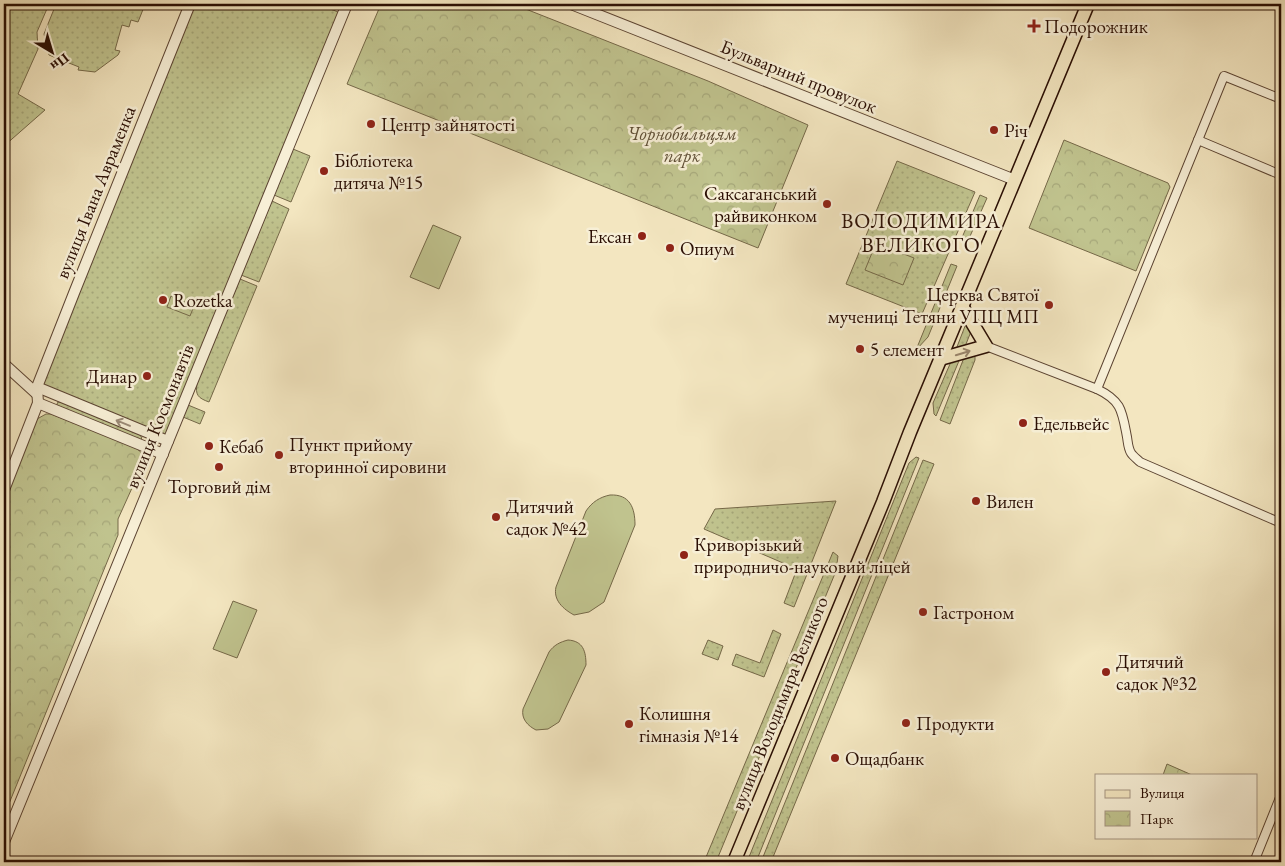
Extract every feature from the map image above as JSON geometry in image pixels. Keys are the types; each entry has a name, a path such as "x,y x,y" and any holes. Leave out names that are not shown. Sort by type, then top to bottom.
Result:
{"main road":[{"name":"вулиця Володимира Великого","path":"734,862 1088,4"},
{"path":"940,360 986,346 962,306"}],"street":[{"name":"вулиця Івана Авраменка","path":"4,490 74,293 190,4"},
{"name":"вулиця Космонавтів","path":"4,842 347,4"},
{"name":"Бульварний провулок","path":"571,4 1014,180"},
{"path":"1097,389 1224,76 1281,99"},
{"path":"1198,140 1281,175"},
{"path":"986,346 1108,394 1122,410 1128,446 1140,462 1281,524"},
{"path":"4,364 37,395 163,454"},
{"path":"37,395 168,441"},
{"path":"1254,862 1281,795"}],"green space":[{"path":"4,4 49,4 37,32 38,49 18,94 45,110 4,146"},
{"path":"56,4 137,4 144,7 138,22 131,20 129,27 122,25 115,50 120,51 118,55 95,72 78,70 79,67 49,55 44,34"},
{"path":"190,4 256,4 265,7 268,4 318,4 343,14 168,441 37,387"},
{"name":"Чорнобильцям парк","path":"381,4 513,4 708,81 808,125 758,248 347,84"},
{"path":"1064,140 1168,183 1170,187 1136,271 1029,228"},
{"path":"293,149 310,156 291,202 274,195"},
{"path":"897,161 975,192 922,314 846,284"},
{"path":"980,195 987,198 967,243 961,240"},
{"path":"272,201 289,209 259,282 241,275"},
{"path":"433,225 461,237 439,289 410,277"},
{"path":"876,243 914,258 903,285 865,270"},
{"path":"951,264 957,266 928,337 916,350"},
{"path":"240,279 257,286 209,402 198,396 196,390 197,383"},
{"path":"171,296 194,306 190,316 167,307"},
{"path":"967,321 972,329 964,349 955,352"},
{"path":"973,354 975,360 950,424 940,420 965,355"},
{"path":"961,356 936,416 933,403 950,364"},
{"path":"58,402 140,435 142,438 140,440 57,406"},
{"path":"188,405 205,412 200,424 183,417"},
{"path":"46,414 51,414 133,446 143,455 145,469 138,486 132,488 118,519 118,535 4,816 4,500 37,419"},
{"path":"916,457 919,458 756,862 747,862 909,463"},
{"path":"923,460 934,464 771,862 761,862"},
{"path":"610,495 622,497 630,503 634,513 635,525 604,602 589,612 574,615 566,610 557,600 556,587 586,511 596,500"},
{"path":"836,501 794,607 784,603 797,569 704,529 715,509"},
{"path":"833,552 838,556 836,571 716,862 704,862"},
{"path":"233,601 257,610 237,658 213,649"},
{"path":"773,630 781,634 764,677 732,665 736,654 760,663"},
{"path":"568,640 577,642 583,648 586,665 559,722 548,729 536,730 526,722 523,716 523,709 549,652 557,644"},
{"path":"708,640 723,646 718,660 702,654"},
{"path":"1167,764 1190,774 1163,774"}],"place":[{"name":"Подорожник","path":"1034,26"},
{"name":"Центр зайнятості","path":"371,124"},
{"name":"Річ","path":"994,130"},
{"name":"Бібліотека дитяча №15","path":"324,171"},
{"name":"Саксаганський райвиконком","path":"827,204"},
{"name":"Ексан","path":"642,236"},
{"name":"Опиум","path":"670,248"},
{"name":"Rozetka","path":"163,300"},
{"name":"Церква Святої мучениці Тетяни УПЦ МП","path":"1049,305"},
{"name":"5 елемент","path":"860,349"},
{"name":"Динар","path":"147,376"},
{"name":"Едельвейс","path":"1023,423"},
{"name":"Кебаб","path":"209,446"},
{"name":"Пункт прийому вторинної сировини","path":"279,455"},
{"name":"Торговий дім","path":"219,467"},
{"name":"Вилен","path":"976,501"},
{"name":"Дитячий садок №42","path":"496,517"},
{"name":"Криворізький природничо-науковий ліцей","path":"684,555"},
{"name":"Гастроном","path":"923,612"},
{"name":"Дитячий садок №32","path":"1106,672"},
{"name":"Продукти","path":"906,723"},
{"name":"Колишня гімназія №14","path":"629,724"},
{"name":"Ощадбанк","path":"835,758"}],"district":[{"name":"ВОЛОДИМИРА ВЕЛИКОГО","path":"921,233"}]}
